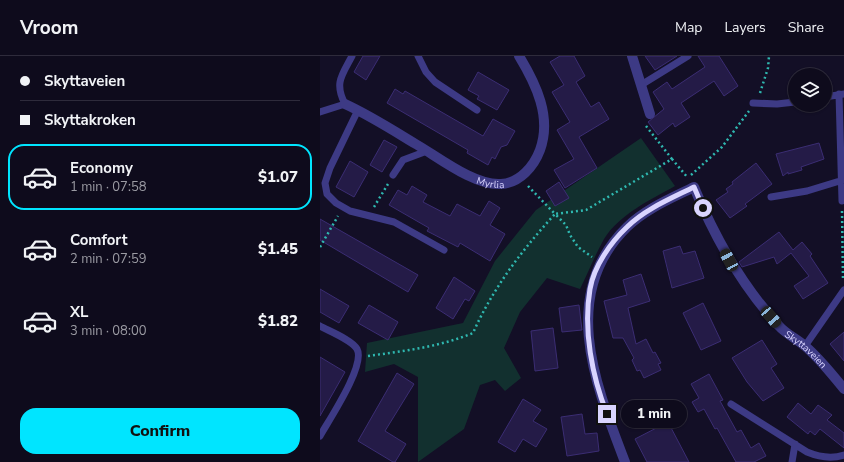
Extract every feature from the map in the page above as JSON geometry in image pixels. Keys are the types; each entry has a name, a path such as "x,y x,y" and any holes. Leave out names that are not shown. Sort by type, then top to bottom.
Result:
{"street":[{"name":"Myrlia","path":"345,104 358,110 470,176 485,182 500,184 520,176 536,160 543,141 545,126 544,116 538,92 519,56"},
{"path":"632,56 650,114"},
{"path":"625,462 602,402 590,354 588,320 590,288 600,263 612,244 627,226 645,212 694,187"},
{"name":"Skyttaveien","path":"694,187 708,219 737,273 780,328 805,346 822,362 844,389"}],"lane":[{"path":"320,112 345,104 339,89 339,80 352,56"},
{"path":"418,56 426,72 435,82 477,110"},
{"path":"641,85 688,56"},
{"path":"832,96 842,94 842,201"},
{"path":"753,103 788,103"},
{"path":"358,110 342,139 322,182 327,194 343,207 357,214 394,222 444,250"},
{"path":"394,175 401,164 408,157 428,151"},
{"path":"772,197 807,191 843,180"},
{"path":"805,346 844,290"},
{"path":"320,326 352,344 357,349 359,357 354,375 320,436"},
{"path":"731,404 814,455 836,458 844,455"},
{"path":"792,462 795,444"}],"path":[{"path":"688,178 722,147 753,103 766,77 769,56"},
{"path":"650,114 643,122 694,187"},
{"path":"359,357 414,350 455,341 473,334 494,292 527,244 555,214 586,210 672,159"},
{"path":"370,217 394,175"},
{"path":"520,176 535,195 566,225 570,235 578,247 600,263"},
{"path":"842,201 844,290"},
{"path":"320,247 343,207"}],"green space":[{"path":"641,138 675,186 636,208 618,222 604,239 580,289 547,278 520,312 504,348 521,378 505,391 495,380 480,385 464,429 418,462 418,377 394,364 365,372 367,343 463,323 495,261 536,210"}],"building":[{"path":"363,56 380,56 366,80 354,72"},
{"path":"560,56 574,56 585,76 576,82 591,107 599,102 609,119 579,137 597,168 565,188 554,170 574,159 557,130 570,122 552,92 564,85 550,62"},
{"path":"645,56 677,56 655,70"},
{"path":"698,56 719,56 738,86 724,96 714,81 681,103 690,117 675,127 673,123 658,135 648,122 664,109 653,92 667,82 672,89 705,67"},
{"path":"478,72 509,90 497,110 477,99 479,96 468,90"},
{"path":"395,89 403,94 405,91 483,136 493,119 515,131 507,145 501,147 495,159 492,157 488,165 467,153 468,150 387,103"},
{"path":"384,140 397,147 382,172 370,165"},
{"path":"819,143 824,159 801,167 802,170 788,174 788,172 783,176 776,154"},
{"path":"350,161 368,172 354,197 336,187"},
{"path":"756,163 772,184 745,204 747,206 730,218 716,200 728,192 726,189 733,184 732,182"},
{"path":"559,182 569,198 555,206 546,191"},
{"path":"412,186 427,195 423,202 450,216 457,204 480,216 489,201 500,208 490,225 505,234 490,261 460,243 458,247 427,231 429,228 389,205 398,190 407,195"},
{"path":"320,219 418,275 408,292 320,240"},
{"path":"779,232 793,250 802,242 812,254 810,256 828,283 803,299 794,286 809,276 791,253 777,264 774,257 742,267 739,262"},
{"path":"680,246 683,254 695,251 704,278 672,288 663,251"},
{"path":"641,274 650,301 628,308 636,344 646,339 653,353 655,352 661,363 658,364 661,370 644,378 640,370 637,371 632,360 634,358 623,338 613,338 604,301 627,295 623,280"},
{"path":"454,277 475,291 469,301 465,299 453,319 436,308"},
{"path":"320,289 349,306 339,323 320,312"},
{"path":"703,303 721,341 701,350 683,313"},
{"path":"369,305 398,322 388,340 358,323"},
{"path":"579,305 582,330 562,332 559,308"},
{"path":"553,328 558,368 535,371 531,331"},
{"path":"844,332 844,361 830,344"},
{"path":"762,340 777,364 771,368 784,388 763,401 747,382 732,358"},
{"path":"320,357 345,372 320,416"},
{"path":"397,373 414,384 385,431 406,444 395,462 393,462 358,441"},
{"path":"709,374 723,400 720,401 737,432 741,430 751,448 759,443 766,456 754,462 736,462 717,428 715,429 704,409 698,412 692,402 699,398 691,384"},
{"path":"523,399 541,410 533,421 547,429 536,447 523,439 515,452 498,442"},
{"path":"798,403 811,414 818,405 832,415 827,420 844,433 844,448 820,429 815,435 810,431 808,434 787,417"},
{"path":"582,414 585,434 597,433 599,451 567,456 561,417"},
{"path":"668,422 689,462 647,462 635,439"}],"route":[{"path":"607,414 602,402 590,354 588,320 590,288 600,263 612,244 627,226 645,212 694,187 703,208"}]}
